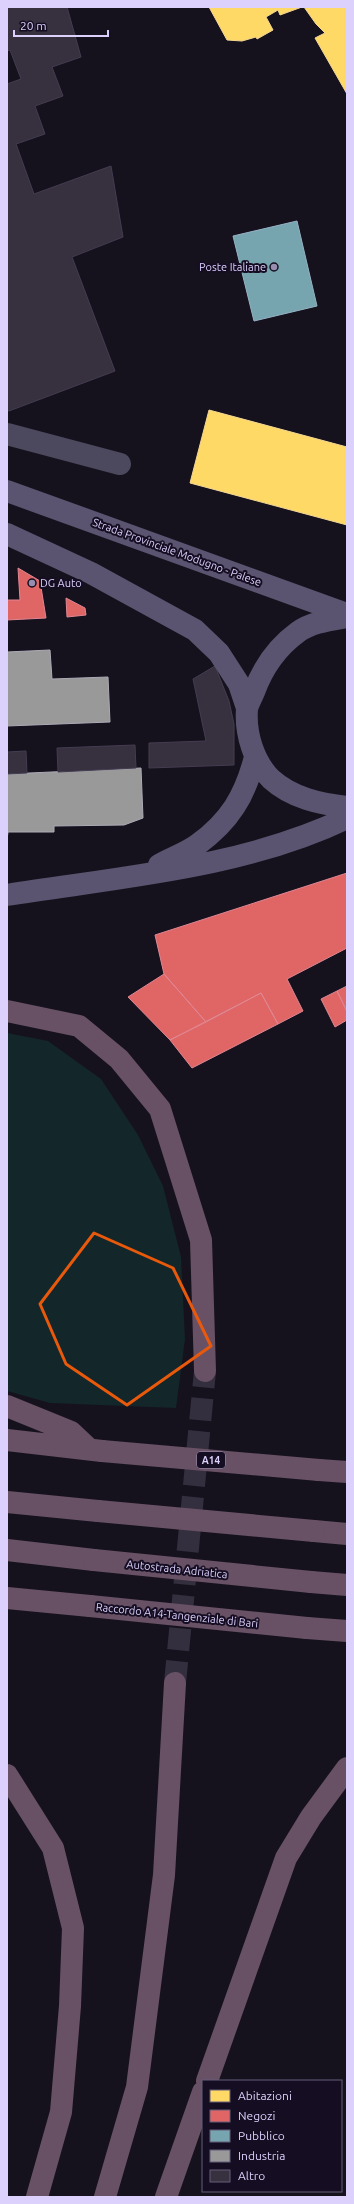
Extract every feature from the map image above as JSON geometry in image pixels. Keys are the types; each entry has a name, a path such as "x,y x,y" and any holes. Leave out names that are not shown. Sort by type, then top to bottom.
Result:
{"highway":[{"path":"7,1011 79,1026 119,1060 160,1109 201,1240 205,1371"},
{"path":"7,1406 71,1432 95,1450"},
{"name":"A14","path":"7,1440 95,1450 347,1472"},
{"path":"7,1502 347,1534"},
{"name":"Autostrada Adriatica","path":"7,1550 347,1585"},
{"name":"Raccordo A14-Tangenziale di Bari","path":"7,1598 347,1631"},
{"path":"105,2197 136,2087 164,1875 175,1683"},
{"path":"207,2080 286,1858 311,1817 347,1768"},
{"path":"7,1775 53,1848 72,1928 70,2006 61,2112 37,2197"},
{"path":"166,2197 202,2095"}],"main road":[{"name":"Strada Provinciale Modugno - Palese","path":"7,491 347,614"},
{"path":"7,534 91,573 195,630 219,653 239,684 247,708 255,758 249,780 233,812 197,845 140,874"},
{"path":"247,708 260,676 274,652 299,631 322,621 347,618"},
{"path":"255,758 272,779 292,793 318,804 347,807"},
{"path":"7,895 225,860 316,833 347,818"}],"street":[{"path":"7,434 120,464"}],"highlighted area":[{"path":"94,1233 173,1268 211,1346 127,1405 66,1364 40,1304"}],"green space":[{"path":"7,1033 48,1041 101,1079 138,1135 163,1186 181,1257 185,1339 176,1408 50,1403 7,1391"}],"building: Abitazioni":[{"path":"209,7 302,7 280,15 278,10 266,17 273,30 257,39 256,37 242,41 227,40"},
{"path":"304,7 347,7 347,94 315,38 325,33 316,24"},
{"path":"209,410 347,447 347,525 190,483"}],"building: Negozi":[{"path":"18,568 40,581 46,618 7,620 7,600 20,600"},
{"path":"66,598 85,608 86,615 67,617"},
{"path":"347,873 347,948 287,979 303,1011 278,1024 261,993 206,1022 164,974 155,935"},
{"path":"164,974 206,1022 170,1040 128,997"},
{"path":"347,986 347,1009 346,1009 337,991"},
{"path":"337,991 347,1012 347,1020 335,1027 321,999"},
{"path":"261,993 278,1024 192,1068 170,1040"}],"building: Pubblico":[{"name":"Poste Italiane","path":"297,221 317,306 254,321 233,236"}],"building: Industria":[{"path":"50,650 52,679 108,677 110,722 7,726 7,652"},
{"path":"141,768 143,818 124,825 54,826 54,832 8,832 7,840 7,774"}],"building: Altro":[{"path":"7,7 67,7 81,57 52,67 63,96 35,106 45,134 16,144 34,194 111,166 123,237 72,257 115,371 9,411 7,410 7,84 21,79 10,50 7,51"},
{"path":"215,666 229,701 234,724 234,765 149,768 149,743 206,741 193,679"},
{"path":"135,745 136,768 58,772 57,748"},
{"path":"26,751 27,773 7,774 7,752"}],"tunnel":[{"path":"175,1683 205,1371"}],"place":[{"name":"Poste Italiane","path":"274,267"},
{"name":"DG Auto","path":"32,583"}]}
